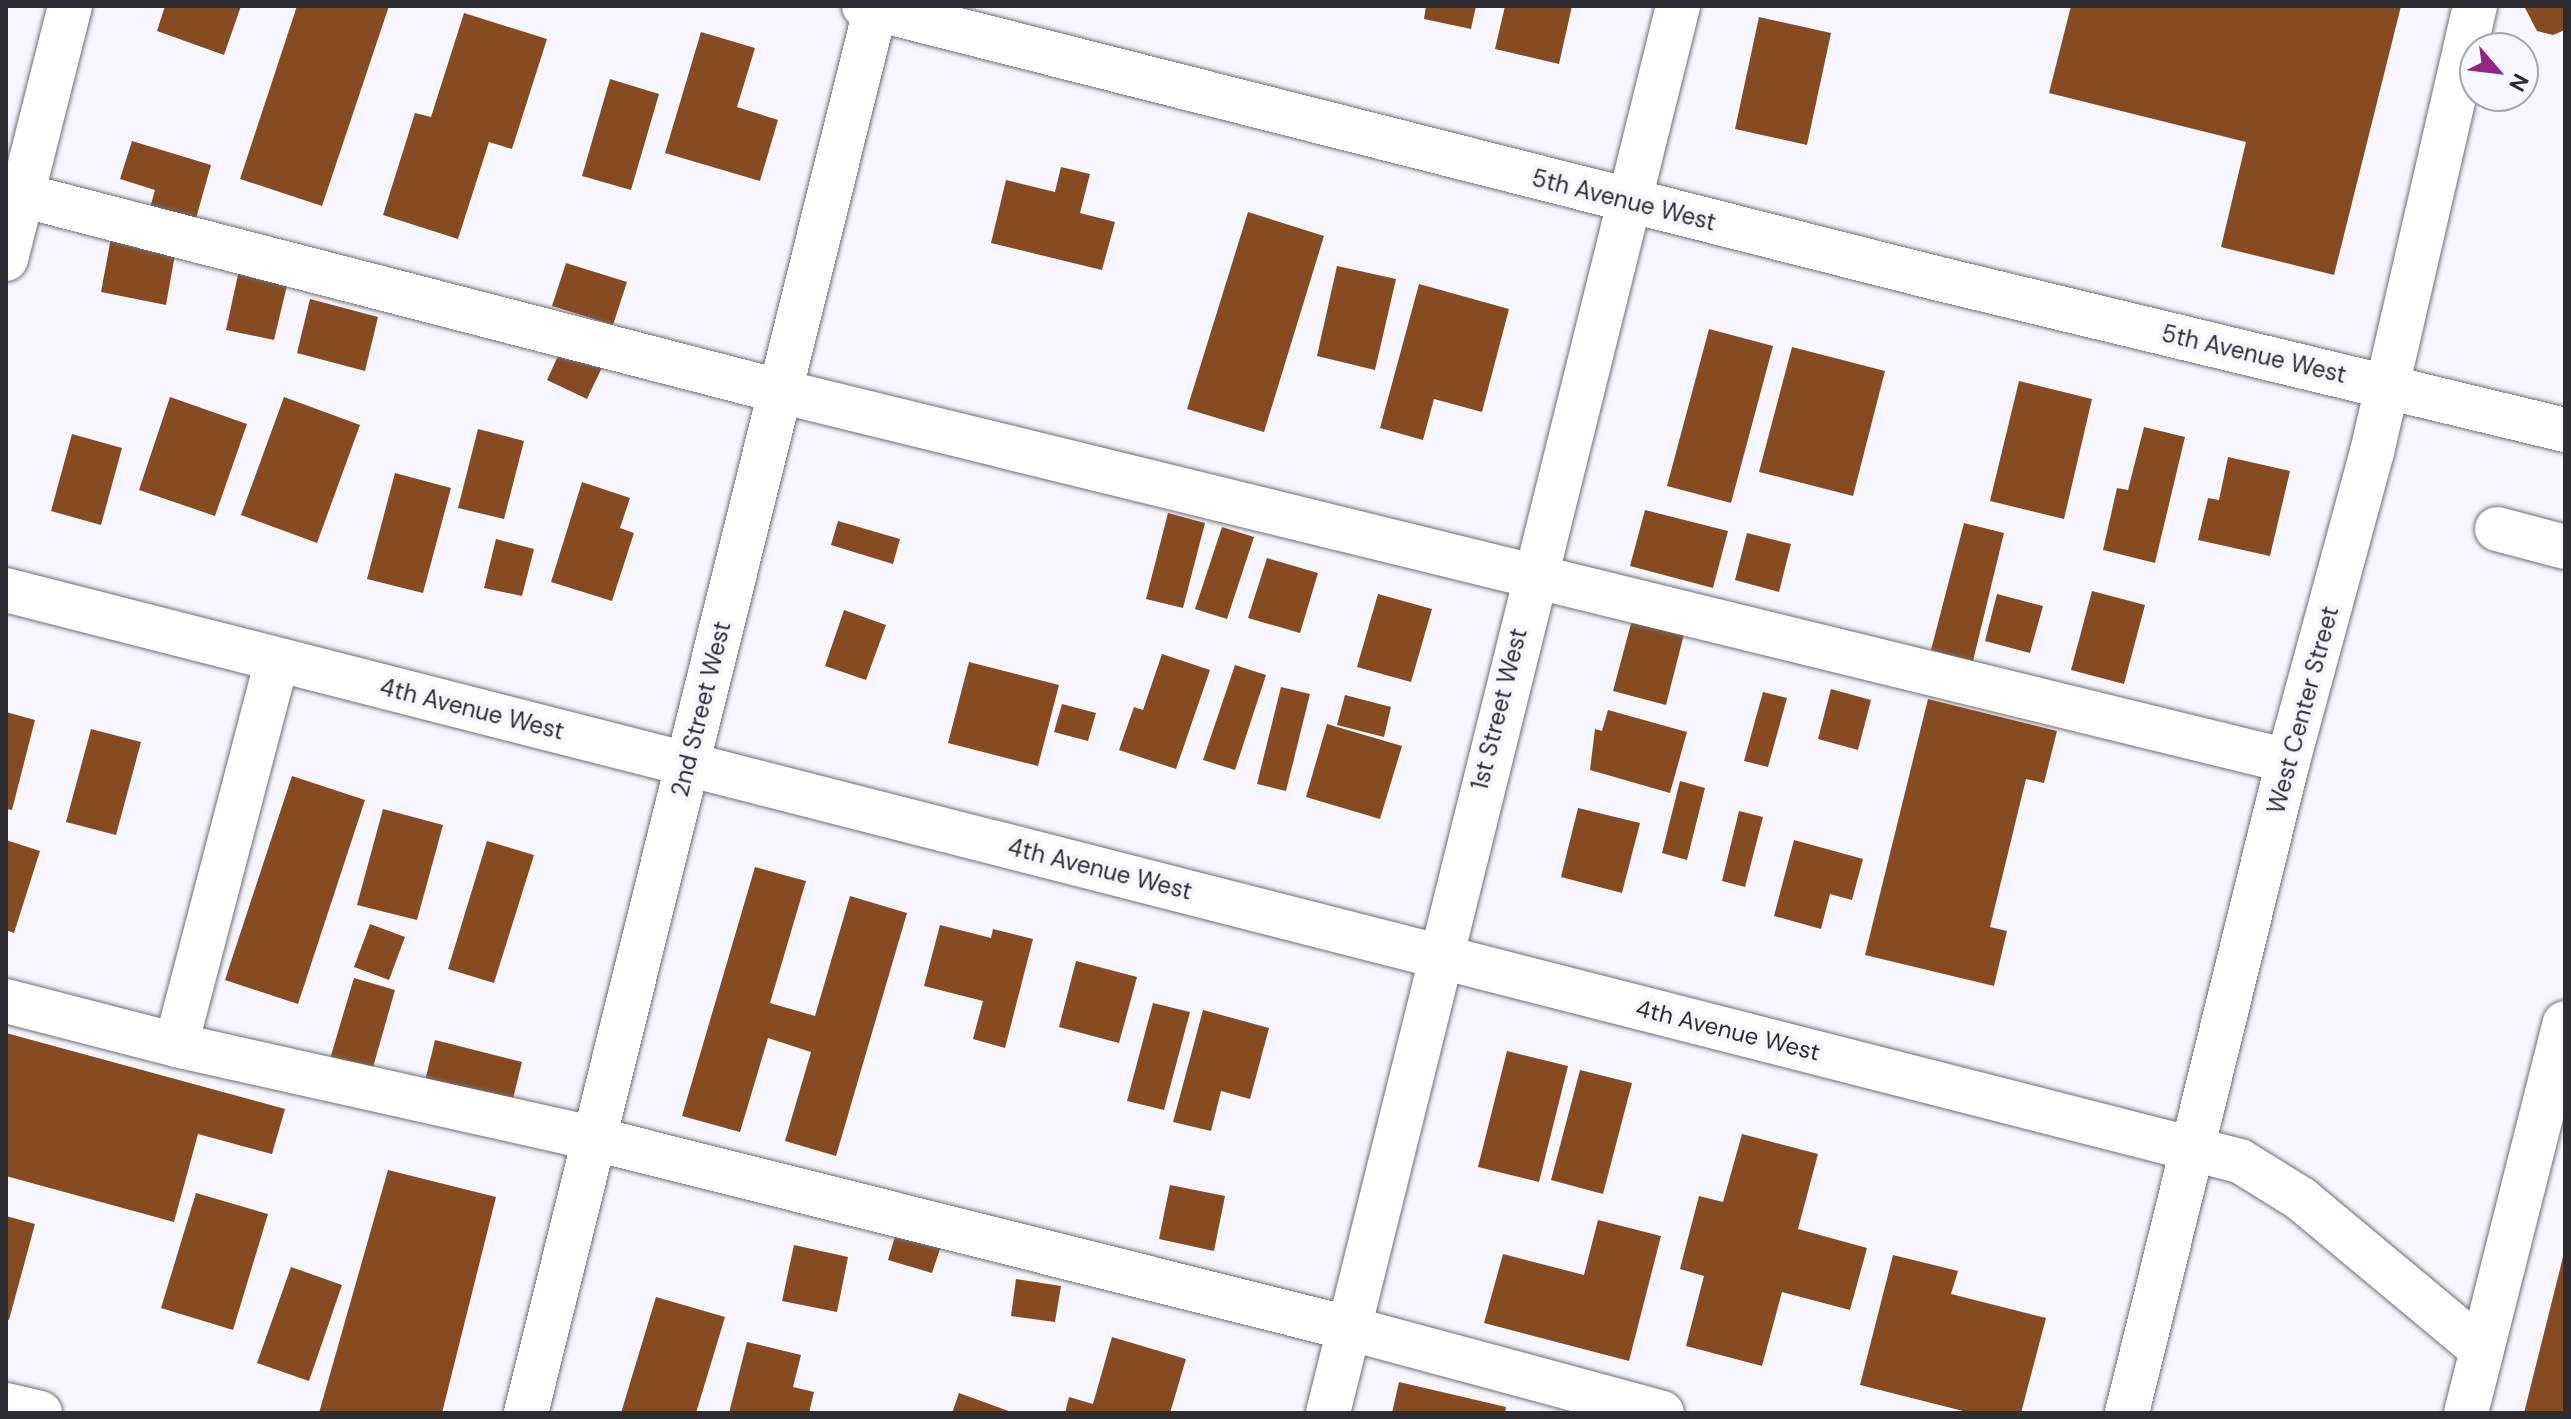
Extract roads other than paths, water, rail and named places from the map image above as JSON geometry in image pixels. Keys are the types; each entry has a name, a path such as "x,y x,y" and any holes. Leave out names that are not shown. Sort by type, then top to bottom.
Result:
{"street":[{"path":"6,259 14,193 70,6"},
{"name":"1st Street West","path":"1328,1413 1533,573 1678,6"},
{"name":"West Center Street","path":"2127,1413 2288,761 2386,385 2475,6"},
{"name":"5th Avenue West","path":"872,7 1628,201 2565,430"},
{"name":"2nd Street West","path":"526,1413 591,1138 688,764 872,7"},
{"path":"14,193 779,391 1533,573 2288,761"},
{"path":"2497,529 2565,547"},
{"name":"4th Avenue West","path":"6,590 2240,1161 2301,1199 2481,1349"},
{"path":"176,1045 277,660"},
{"path":"6,1001 176,1045 591,1138 1348,1328 1662,1413"},
{"path":"2466,1413 2565,1023"},
{"path":"6,1405 40,1413"}]}
